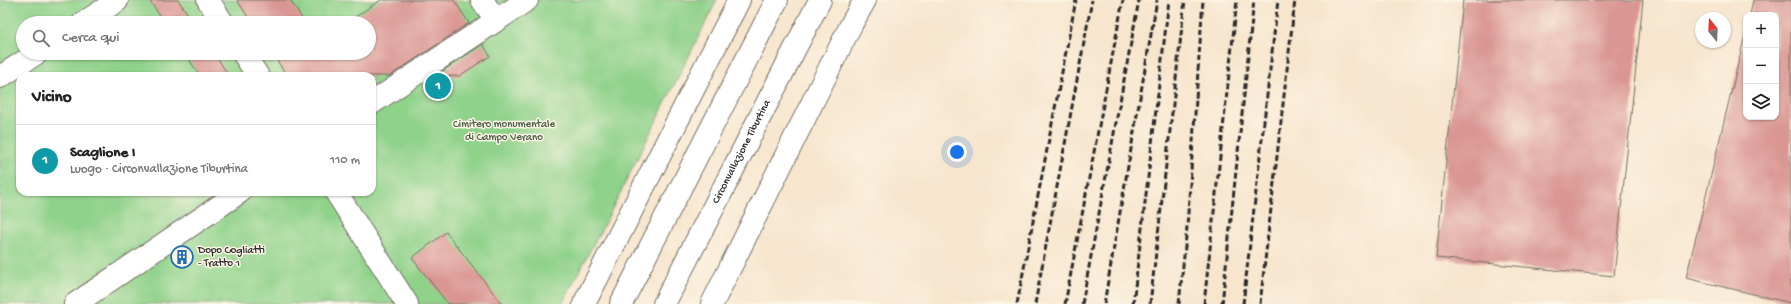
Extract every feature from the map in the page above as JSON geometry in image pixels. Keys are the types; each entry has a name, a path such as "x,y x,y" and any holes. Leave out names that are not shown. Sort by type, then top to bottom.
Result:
{"main road":[{"path":"208,0 218,16"},
{"path":"482,0 496,20"},
{"path":"376,100 527,0"},
{"path":"584,304 739,0"},
{"path":"621,304 777,0"},
{"name":"Circonvallazione Tiburtina","path":"664,304 820,0"},
{"path":"712,304 852,23 865,0"},
{"path":"94,16 117,1"},
{"path":"0,77 26,60"},
{"path":"248,60 255,72"},
{"path":"75,304 234,196"},
{"path":"339,196 407,304"}],"green space":[{"name":"Cimitero monumentale di Campo Verano","path":"0,0 717,0 609,215 562,304 0,304"}],"building":[{"path":"149,0 178,0 189,16 160,16"},
{"path":"237,0 290,0 300,16 247,16"},
{"path":"381,0 454,0 469,23 390,76 376,76 376,72 284,72 277,60 376,60 376,16 357,16"},
{"path":"1463,0 1643,0 1614,276 1436,258"},
{"path":"1753,0 1791,0 1791,303 1686,278 1743,43 1743,120 1779,120 1779,12 1751,12"},
{"path":"483,44 490,56 459,76 435,76"},
{"path":"190,60 219,60 226,72 197,72"},
{"path":"446,232 502,304 448,304 412,258"}],"railway":[{"path":"1017,304 1076,0"},
{"path":"1035,304 1092,0"},
{"path":"1065,304 1123,0"},
{"path":"1082,304 1139,0"},
{"path":"1104,304 1157,0"},
{"path":"1133,304 1169,0"},
{"path":"1150,304 1185,0"},
{"path":"1179,304 1187,227 1203,0"},
{"path":"1204,304 1237,0"},
{"path":"1222,304 1254,0"},
{"path":"1243,304 1278,0"},
{"path":"1260,304 1295,0"}],"place":[{"name":"Scaglione I","path":"438,86"},
{"name":"Dopo Cogliatti - Tratto 1","path":"182,257"}]}
